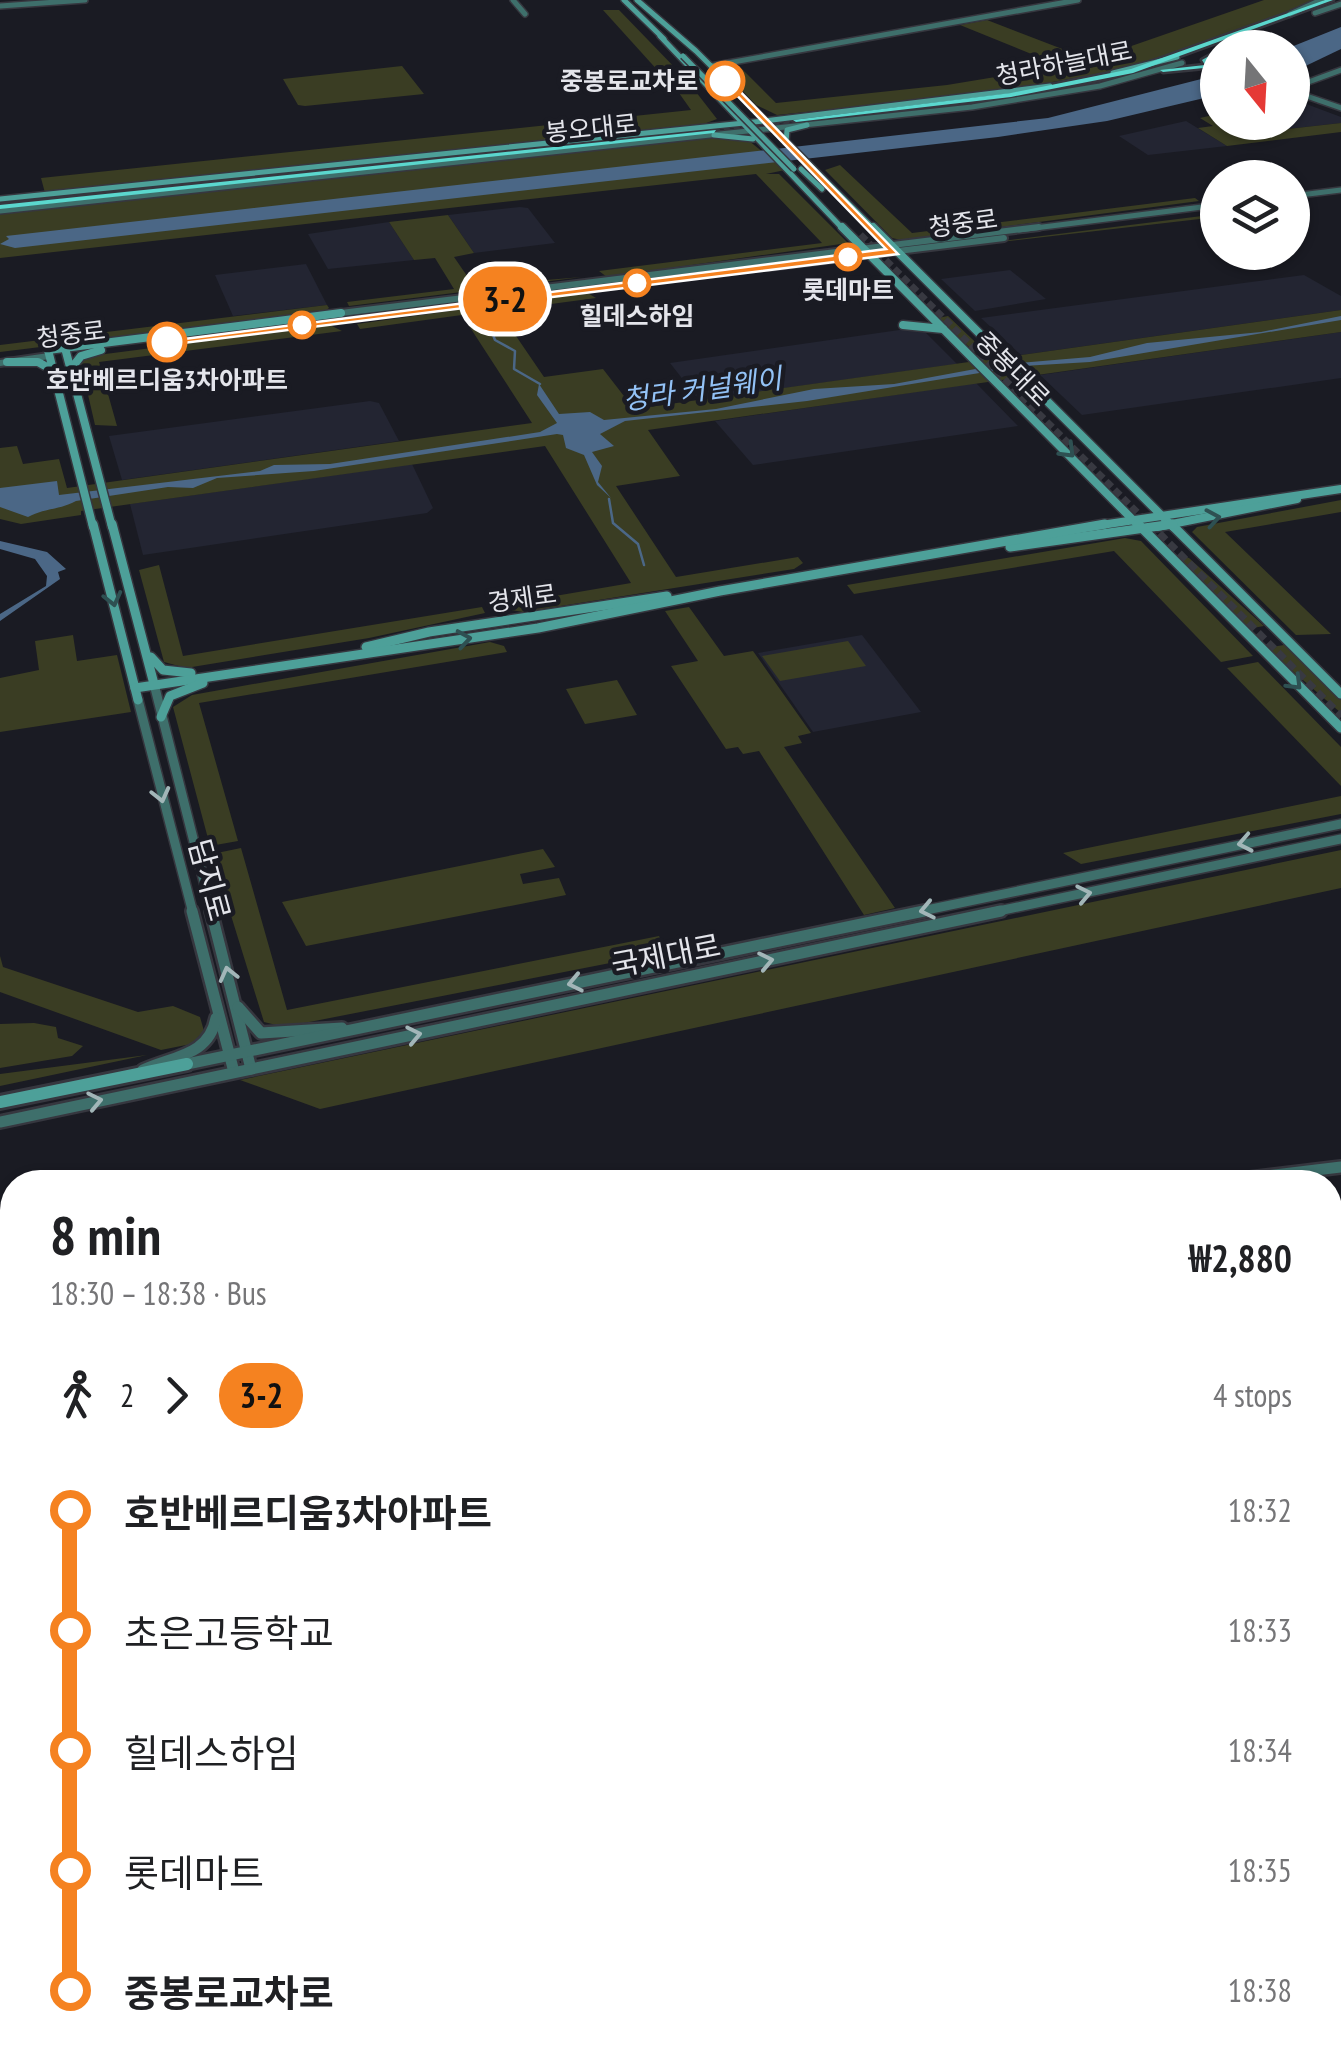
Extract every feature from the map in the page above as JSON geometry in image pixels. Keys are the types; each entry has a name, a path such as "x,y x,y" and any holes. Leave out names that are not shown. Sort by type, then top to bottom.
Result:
{"highway":[{"name":"청라하늘대로","path":"800,121 1073,89 1179,60 1330,0"},
{"path":"1274,30 1341,3"},
{"name":"청라하늘대로","path":"800,121 1011,95 1200,56"},
{"path":"1163,70 1200,68"},
{"path":"1073,89 1135,78"},
{"name":"봉오대로","path":"0,205 712,130"},
{"path":"280,176 411,158"},
{"path":"280,176 402,168"},
{"path":"129,188 254,179"},
{"path":"135,197 254,179"}],"main road":[{"name":"중봉대로","path":"624,0 760,145 794,169 860,235"},
{"name":"중봉대로","path":"637,0 711,66 918,277 1341,694"},
{"name":"중봉대로","path":"672,34 686,56"},
{"name":"중봉대로","path":"660,36 686,56 860,235 863,248 1341,728"},
{"path":"750,107 764,115 800,121"},
{"path":"712,130 728,120 726,109"},
{"name":"봉오대로","path":"0,205 411,158 712,130 764,121 800,121"},
{"path":"786,142 786,130 800,121"},
{"path":"712,130 744,136 760,145"},
{"path":"860,235 868,238 877,233"},
{"path":"888,272 903,269 918,277"},
{"path":"930,315 903,325 929,324 945,330"},
{"name":"청중로","path":"66,351 101,350 343,316"},
{"name":"청중로","path":"48,353 343,316"},
{"path":"70,370 81,356 101,350"},
{"path":"66,351 154,684"},
{"path":"48,353 138,700"},
{"path":"2,360 38,362 54,371"},
{"path":"1104,487 1122,491 1128,483"},
{"name":"경제로","path":"978,549 1134,518 1340,489"},
{"name":"경제로","path":"135,688 571,623 720,590 978,549 1169,525 1340,489"},
{"path":"1172,559 1172,553 1180,550 1204,560"},
{"path":"148,653 157,666 174,672 250,669"},
{"path":"161,717 165,700 172,693 250,669"},
{"name":"국제대로","path":"0,1102 187,1064"}],"street":[{"path":"0,6 86,0"},
{"path":"514,0 525,14"},
{"path":"711,66 1078,0"},
{"path":"1276,19 1321,0"},
{"name":"봉오대로","path":"0,205 135,197 712,130 772,128 800,121 1000,103 1135,78 1163,70 1179,60"},
{"path":"1310,83 1341,70"},
{"path":"1310,97 1341,108"},
{"path":"1310,196 1341,192"},
{"name":"청중로","path":"343,316 863,248 891,248 1200,210"},
{"name":"청중로","path":"343,316 870,254 891,248"},
{"name":"청중로","path":"2,360 48,353"},
{"path":"154,684 251,1069"},
{"name":"담지로","path":"138,700 234,1072"},
{"name":"국제대로","path":"187,1064 1341,824"},
{"name":"국제대로","path":"0,1122 1341,839"},
{"path":"215,1007 230,1023 235,1019 236,1004"},
{"path":"236,1004 262,1033 280,1035 327,1026 353,1029"},
{"path":"135,1074 203,1047 215,1032 215,1007"},
{"path":"1316,1170 1341,1167"}],"shaded area":[{"path":"1310,105 1341,117 1341,123 1310,126"},
{"path":"1186,121 1200,130 1200,140 1217,140 1227,146 1148,155 1119,136"},
{"path":"528,208 555,243 474,253 448,215"},
{"path":"389,222 414,260 328,269 308,234"},
{"path":"306,264 327,305 233,316 215,275"},
{"name":"롯데마트","path":"1010,270 1046,299 975,311 941,279"},
{"path":"1304,275 1341,296 1341,310 1021,355 981,318"},
{"path":"920,327 957,364 699,400 670,363"},
{"path":"1341,332 1341,378 1082,415 1040,375"},
{"path":"976,383 1018,426 753,465 715,421"},
{"path":"370,401 379,403 399,441 122,480 109,436"},
{"path":"412,464 433,508 427,513 143,555 130,504"},
{"path":"862,635 921,712 813,732 758,653"}],"green space":[{"path":"1264,0 1317,0 1242,30 1200,30 1200,45 1114,71 990,93 777,115 756,105 722,69 739,66 776,103 947,85 1061,66 960,25 987,20 1091,60"},
{"path":"603,10 619,10 679,72 660,73"},
{"path":"402,66 424,94 305,106 298,105 283,79"},
{"path":"682,74 717,119 701,125 45,193 41,178 691,110 667,76"},
{"path":"1341,123 1341,132 1310,136 1310,126"},
{"path":"716,137 748,140 785,170 766,174 779,174 848,243 607,277 599,271 822,243 756,174 0,258 0,214"},
{"path":"1217,140 1276,140 1227,146"},
{"path":"840,165 912,233 1195,198 1199,201 901,240 892,238 825,170"},
{"path":"448,215 474,253 454,257 474,286 582,277 349,306 347,302 454,289 435,258 414,260 389,222"},
{"path":"1200,216 1200,219 915,252"},
{"path":"586,292 596,298 499,311 544,377 603,369 634,409 983,360 938,318 948,316 993,359 1341,310 1341,332 648,430 680,476 616,486 676,577 798,557 803,563 794,569 523,612 511,610 508,604 631,583 545,446 81,511 81,515 21,524 0,519 0,448 17,446 23,464 59,459 67,488 532,423 462,315 360,329 357,324"},
{"path":"327,305 329,308 324,312 0,352 0,345"},
{"path":"330,325 342,331 99,362 117,426 95,425 80,360"},
{"path":"1341,500 1341,512 1225,532 1331,634 1296,635 1192,532 1197,527"},
{"path":"1125,538 1141,541 1253,656 1221,662 1114,551 854,594 847,585"},
{"path":"1178,558 1189,558 1264,626 1247,629"},
{"path":"159,565 183,656 482,607 485,613 369,638 186,668 164,662 139,570"},
{"path":"689,607 724,656 753,651 811,733 798,736 802,743 784,747 895,908 864,915 759,751 743,754 738,747 726,749 671,666 698,661 665,611"},
{"path":"73,635 77,661 117,655 131,712 0,732 0,678 39,670 35,641"},
{"path":"848,641 866,666 780,681 762,656"},
{"path":"490,642 504,646 507,652 199,703 238,841 210,846 173,707 192,695"},
{"path":"1284,645 1341,700 1341,713 1266,648"},
{"path":"1258,662 1341,747 1341,786 1227,668"},
{"path":"617,680 637,715 585,724 566,689"},
{"path":"1341,796 1341,814 1081,864 1063,853"},
{"path":"241,848 287,1010 659,936 664,946 656,954 284,1027 264,1022 212,854"},
{"path":"543,849 555,867 520,874 523,884 559,878 566,895 306,946 282,902"},
{"path":"1341,850 1341,888 320,1109 240,1080"},
{"path":"0,956 3,967 138,1012 173,1006 200,1017 204,1031 191,1044 161,1050 0,992"},
{"path":"0,1024 56,1027 58,1038 83,1046 72,1056 0,1068"},
{"path":"147,1055 0,1086 0,1074"}],"water":[{"path":"1341,27 1341,49 1310,64 1310,39"},
{"path":"1200,79 1200,99 1107,121 998,137 15,248 0,244 9,239 6,236 1048,118"},
{"path":"1341,316 1341,320 1090,362 1023,366 807,401 625,421 600,434 614,446 592,452 602,466 598,482 611,498 597,485 584,455 566,448 563,435 557,434 314,471 217,478 193,488 168,487 76,501 28,517 0,507 0,488 57,481 59,495 260,471 274,465 330,464 540,432 557,423 537,395 539,384 559,414 590,412 604,420 716,409 814,389 894,384 997,365 1090,357 1147,343 1261,332"},
{"path":"0,541 47,552 66,569 58,572 60,579 0,621 0,614 46,586 47,576 35,559 0,549"}],"waterway":[{"path":"488,322 495,340 515,351 514,369 540,384"},
{"path":"609,499 613,523 638,544 644,565"}],"tunnel":[{"path":"714,131 799,122"},
{"path":"860,235 1151,527"},
{"path":"1149,524 1341,717"}],"bus line":[{"name":"3-2","path":"167,342 894,252 725,81"}],"place":[{"name":"중봉로교차로","path":"725,81"},
{"name":"롯데마트","path":"848,257"},
{"name":"힐데스하임","path":"637,283"},
{"name":"호반베르디움3차아파트","path":"167,342"}],"water label":[{"name":"청라 커널웨이","path":"702,389"}]}
